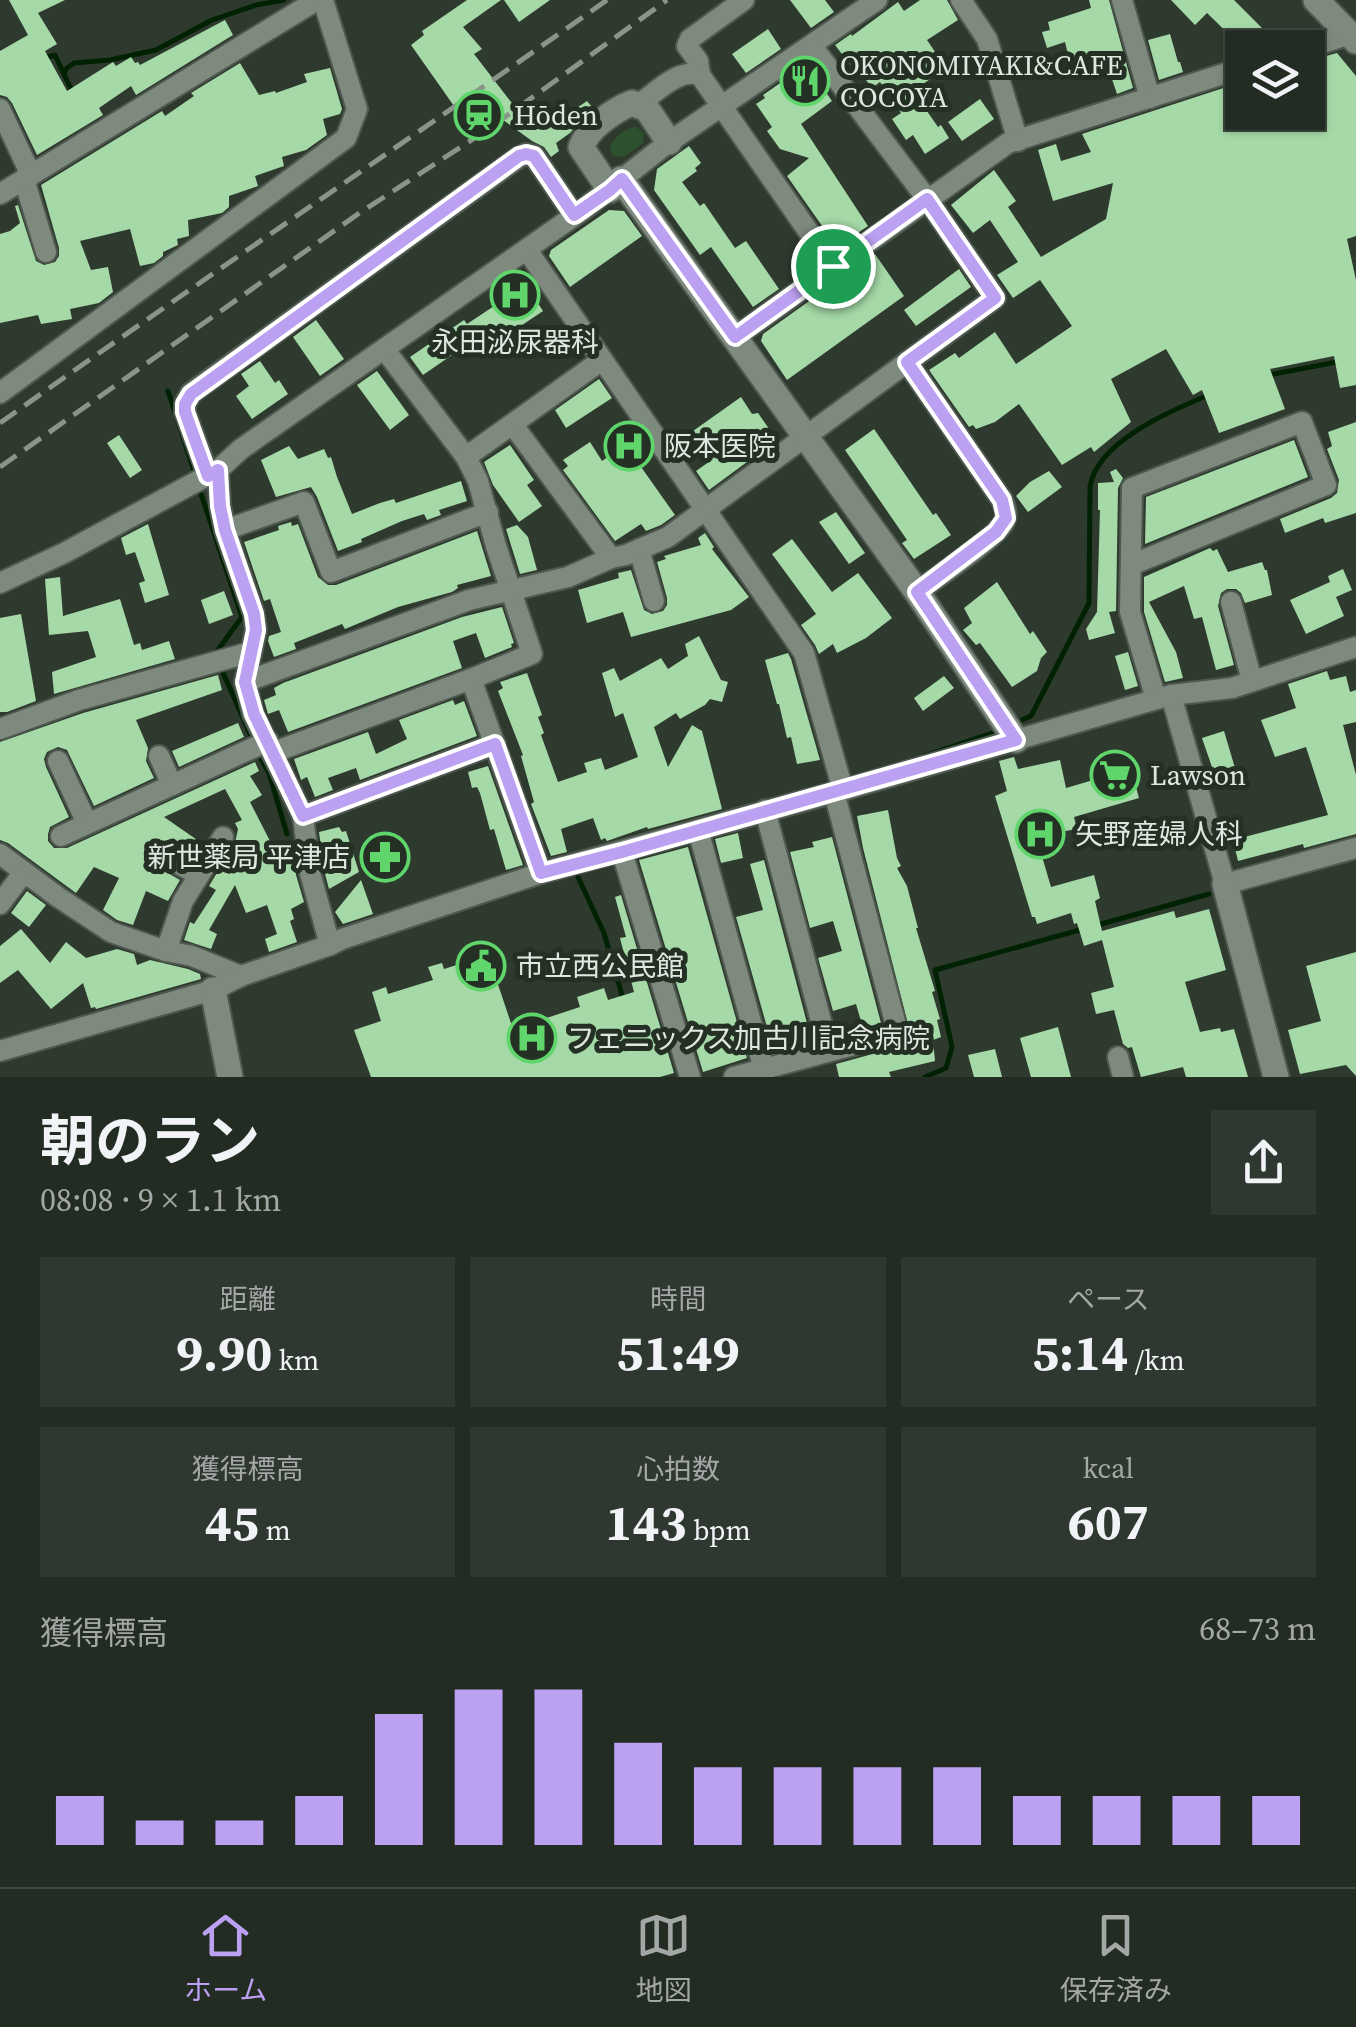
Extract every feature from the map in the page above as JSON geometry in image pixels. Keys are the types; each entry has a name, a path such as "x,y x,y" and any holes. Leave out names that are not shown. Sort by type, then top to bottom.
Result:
{"street":[{"path":"0,194 320,0 357,110 346,138 0,393"},
{"path":"744,0 690,39 687,46 698,60 700,74 833,266"},
{"path":"0,583 213,473 527,250 669,142 877,0"},
{"path":"961,0 987,38 1018,141"},
{"path":"1122,0 1150,98"},
{"path":"1316,0 1354,36"},
{"path":"1325,44 1354,36"},
{"path":"245,682 469,600 568,576 668,537 995,298 927,199 812,46"},
{"path":"700,74 682,74 639,104 619,110 590,131 583,140 583,153 616,184 735,337 917,592 1016,740"},
{"path":"735,337 1008,143 1225,74"},
{"path":"639,104 669,142"},
{"path":"0,108 27,177 46,252"},
{"path":"330,945 310,873 303,816 264,746 245,682 256,630 254,614 225,530 213,473 185,412 185,404 191,394 519,156 534,156 574,215"},
{"path":"527,250 804,654 898,1033 734,1077"},
{"path":"61,836 264,746 471,679 532,654 478,481 466,457 385,350"},
{"path":"466,457 602,360"},
{"path":"907,362 1006,510 1006,518 996,532 917,592"},
{"path":"1131,565 1326,485 1302,422 1132,488 1130,612 1163,697 1224,884 1276,1077"},
{"path":"513,425 611,558"},
{"path":"225,530 304,502 331,572 488,512"},
{"path":"640,549 654,600"},
{"path":"1231,602 1252,680"},
{"path":"0,1051 213,990 342,939 541,873 1163,697 1232,688 1356,647"},
{"path":"0,729 79,700 252,652"},
{"path":"471,679 541,873"},
{"path":"303,816 495,744"},
{"path":"160,756 172,785"},
{"path":"58,761 87,824"},
{"path":"765,810 829,1051"},
{"path":"698,830 764,1069"},
{"path":"166,951 183,901 223,837"},
{"path":"1224,884 1356,848"},
{"path":"622,852 690,1077"},
{"path":"158,853 199,875"},
{"path":"0,854 111,932 192,956 241,976"},
{"path":"0,904 24,872"},
{"path":"213,990 230,1077"}],"green space":[{"path":"636,127 644,133 643,143 624,157 614,156 610,151 615,138"}],"building":[{"path":"9,0 65,0 38,13 57,44 45,51 67,91 113,62 116,66 131,57 140,65 225,20 233,35 136,95 131,86 99,108 103,115 37,155 12,103 0,95 0,51 28,35"},
{"path":"467,0 501,0 463,27 482,49 474,54 511,102 546,129 587,101 593,108 556,143 559,151 551,157 544,147 495,114 473,133 411,45 424,35 422,31"},
{"path":"504,0 550,0 519,22"},
{"path":"790,0 825,0 834,12 811,28"},
{"path":"920,0 947,0 958,20 927,40 946,68 913,91 949,138 925,154 913,135 906,140 892,119 901,113 880,82 872,88 835,45 898,2 904,11"},
{"path":"1089,0 1109,0 1133,88 1117,94 1105,58 1071,67 1065,42 1047,48 1042,32 1050,30 1048,22 1091,8"},
{"path":"1171,0 1234,0 1264,30 1225,30 1207,13 1195,25"},
{"path":"768,29 781,49 746,73 732,54"},
{"path":"1170,34 1183,72 1159,80 1148,40"},
{"path":"1337,53 1356,76 1356,236 1347,239 1356,280 1356,385 1340,388 1334,356 1270,369 1285,409 1219,433 1202,390 1193,395 1166,349 1111,379 1131,422 1094,452 1091,447 1062,465 1019,404 995,422 976,429 973,425 969,427 929,370 955,353 959,358 995,332 1016,364 1072,326 1040,280 1013,298 997,275 1018,262 990,220 973,233 951,205 994,170 1016,201 1008,207 1041,257 1106,219 1113,183 1053,201 1038,150 1056,144 1061,161 1091,152 1082,134 1225,88 1225,130 1325,130 1325,56"},
{"path":"240,63 259,95 307,82 304,74 330,68 342,109 340,114 323,119 327,135 306,150 282,157 284,166 255,176 258,186 229,196 229,207 222,213 188,220 189,236 177,239 178,245 163,252 154,263 140,266 130,229 80,241 91,270 108,267 113,292 99,303 70,309 72,319 41,324 38,315 0,323 0,234 20,223 15,206 18,205 36,261 44,265 55,262 59,248 41,185 162,111 165,116 194,96 191,93"},
{"path":"803,73 816,78 832,101 801,124 868,226 840,245 834,243 787,176 809,158 780,149 767,131 772,127 756,104 789,77"},
{"path":"980,99 994,119 962,141 948,122"},
{"path":"689,146 701,163 682,182 700,206 704,203 735,248 746,241 779,289 753,307 711,247 700,255 654,190 657,169"},
{"path":"609,210 624,211 642,236 570,287 549,256 551,250"},
{"path":"875,254 904,296 787,380 761,341 763,334"},
{"path":"959,269 971,287 916,326 904,310"},
{"path":"526,285 543,311 497,342 488,330 423,375 410,357"},
{"path":"316,320 344,359 320,376 293,337"},
{"path":"260,361 288,394 252,419 236,396 249,386 241,374"},
{"path":"377,371 409,415 390,430 357,385"},
{"path":"599,379 612,398 566,428 555,410"},
{"path":"741,397 777,440 709,490 696,471 713,459 693,431"},
{"path":"1356,422 1356,513 1325,523 1323,518 1285,533 1280,519 1337,493 1339,480 1327,449 1332,446 1328,432"},
{"path":"874,429 951,535 914,559 902,543 907,540 845,450"},
{"path":"119,435 142,470 130,478 107,443"},
{"path":"638,436 647,448 634,457 675,515 646,531 641,524 615,541 563,470 568,466 563,460 590,442 602,461"},
{"path":"1294,440 1308,477 1145,544 1146,497"},
{"path":"510,445 534,480 527,485 542,506 519,522 493,485 484,462"},
{"path":"289,446 298,459 324,449 331,457 352,514 461,481 467,501 439,510 441,515 427,520 424,514 402,521 338,551 311,487 276,497 261,460"},
{"path":"1116,469 1123,478 1118,488 1116,611 1109,612 1115,633 1089,640 1086,629 1097,612 1098,483 1114,482 1110,472"},
{"path":"1049,471 1062,487 1028,512 1016,496"},
{"path":"836,512 865,553 849,564 819,522"},
{"path":"291,522 292,526 298,524 318,577 328,585 477,531 491,576 457,585 452,592 398,607 345,629 342,624 294,643 296,649 274,657 269,636 281,632 270,599 264,601 244,542"},
{"path":"148,524 169,595 145,603 139,583 145,581 135,552 126,555 121,538"},
{"path":"517,525 528,537 537,570 520,574 506,529"},
{"path":"705,533 712,549 749,597 731,610 631,637 623,612 587,623 578,590 619,578 618,573 631,570 644,610 652,614 663,611 667,598 657,562 666,559 664,556 701,545 698,538"},
{"path":"792,539 832,592 858,573 892,618 837,653 833,644 819,654 801,625 816,614 772,554"},
{"path":"1210,548 1217,549 1228,572 1262,562 1272,595 1245,603 1236,589 1221,593 1218,606 1234,665 1216,670 1202,617 1194,619 1184,586 1149,602 1176,652 1183,678 1165,682 1144,612 1144,577"},
{"path":"1343,569 1352,590 1336,597 1344,616 1306,634 1290,600 1330,582 1328,576"},
{"path":"60,577 63,616 120,599 134,645 140,643 142,650 169,641 175,659 54,694 52,672 96,657 88,631 49,635 45,579"},
{"path":"997,582 1030,634 1033,631 1047,652 1037,671 1012,687 980,643 976,645 963,630 972,623 964,608"},
{"path":"224,591 233,615 209,624 201,600"},
{"path":"502,607 512,647 485,658 476,633 453,641 462,668 288,732 279,710 268,714 264,700 276,695 274,688 283,683 462,617"},
{"path":"21,614 36,701 0,712 0,618"},
{"path":"699,636 721,680 728,682 722,702 710,699 680,719 676,713 654,727 668,767 692,725 702,731 722,809 607,841 601,840 593,818 561,829 567,852 551,856 531,804 534,802 523,755 498,691 503,688 500,682 527,673 542,715 538,717 544,733 541,735 558,782 587,772 584,763 601,758 605,770 638,757 623,713 615,717 602,673 614,668 620,681 661,658 668,669 688,656 685,644"},
{"path":"1128,652 1138,686 1125,690 1115,656"},
{"path":"788,653 820,760 797,764 791,737 787,738 765,660"},
{"path":"1327,671 1330,680 1346,676 1350,692 1356,690 1356,722 1343,725 1356,775 1356,834 1238,861 1233,840 1328,815 1306,747 1275,757 1261,720 1296,708 1288,684"},
{"path":"218,675 222,690 136,720 148,748 146,761 154,778 94,806 67,750 58,747 47,752 46,767 69,817 50,827 48,841 54,848 67,848 255,762 259,771 250,776 262,795 250,802 271,843 292,841 304,902 291,909 294,919 290,921 297,942 269,952 265,939 277,934 267,905 246,913 235,885 209,930 217,934 211,949 184,940 190,922 194,924 216,890 209,886 235,843 235,823 242,820 225,789 164,817 203,844 194,857 159,839 146,846 147,861 180,880 168,901 146,891 133,925 103,910 119,878 94,867 76,893 0,840 0,742 83,713"},
{"path":"944,676 954,688 923,711 914,698"},
{"path":"453,700 455,705 464,701 477,736 360,780 356,768 328,778 333,790 315,797 307,777 301,780 294,759 368,732 376,754 407,739 399,720"},
{"path":"238,723 244,737 179,767 172,751"},
{"path":"1224,731 1235,768 1214,773 1202,738"},
{"path":"1014,757 1018,769 1060,760 1066,788 1131,769 1139,798 1074,817 1077,829 1036,836 1051,887 1094,875 1102,931 1174,911 1176,918 1209,909 1226,970 1185,982 1200,1032 1234,1029 1248,1077 1186,1077 1183,1067 1141,1077 1132,1047 1123,1044 1114,1010 1096,1014 1091,993 1114,987 1102,940 1084,946 1071,913 1037,924 1032,917 995,796 1007,791 999,761"},
{"path":"488,766 523,865 506,870 494,829 490,830 480,793 477,787 472,788 468,772"},
{"path":"888,810 901,866 897,868 907,886 935,991 932,992 941,1037 933,1040 935,1061 889,1072 891,1077 839,1077 836,1064 902,1046 911,1036 857,816"},
{"path":"339,827 346,831 359,872 329,889 319,832"},
{"path":"738,833 743,858 721,863 715,839"},
{"path":"832,837 881,1023 863,1028 856,1004 833,1011 818,958 842,951 833,921 810,928 790,852 814,847 812,842"},
{"path":"688,847 747,1058 703,1072 639,860"},
{"path":"764,860 812,1042 774,1052 736,917 763,910 750,864"},
{"path":"361,880 373,914 343,924 335,912"},
{"path":"27,891 46,905 29,927 11,913"},
{"path":"621,895 674,1073 660,1077 371,1077 354,1030 381,1021 372,992 386,987 388,994 433,980 428,967 442,963 444,969 488,955 513,1029 580,1007 577,997 604,988 608,1000 634,992 620,938 626,937 615,897"},
{"path":"21,929 50,963 66,942 86,958 117,949 134,954 137,965 150,960 188,969 200,974 201,979 96,1009 91,1008 83,983 51,1009 18,970 0,983 0,946"},
{"path":"1356,952 1356,1076 1346,1065 1300,1074 1288,1030 1321,1021 1306,966"},
{"path":"1058,1027 1071,1077 1031,1077 1020,1038"},
{"path":"995,1049 1002,1077 974,1077 968,1055"}],"waterway":[{"path":"64,73 74,63 156,50 212,20 284,0"},
{"path":"44,58 55,55 73,93"},
{"path":"1269,375 1342,361"},
{"path":"168,391 194,471"},
{"path":"1022,720 1031,716 1089,603 1090,487 1095,471 1106,456 1138,430 1211,394"},
{"path":"201,494 242,617 218,655"},
{"path":"220,666 254,743"},
{"path":"924,756 992,733"},
{"path":"258,753 269,773 287,834"},
{"path":"578,877 604,933 624,1002"},
{"path":"1094,926 1209,894"},
{"path":"925,1077 946,1068 952,1047 935,970 1083,929"}],"railway":[{"path":"0,423 607,0"},
{"path":"0,467 358,214 490,128 667,0"}],"place":[{"name":"OKONOMIYAKI&CAFE COCOYA","path":"805,81"},
{"name":"Hōden","path":"479,115"},
{"name":"永田泌尿器科","path":"515,295"},
{"name":"阪本医院","path":"629,446"},
{"name":"Lawson","path":"1115,775"},
{"name":"矢野産婦人科","path":"1040,834"},
{"name":"新世薬局 平津店","path":"385,857"},
{"name":"市立西公民館","path":"481,966"},
{"name":"フェニックス加古川記念病院","path":"532,1038"}],"route":[{"path":"526,154 534,156 574,215 622,179 735,337 833,266 927,199 995,298 907,362 1006,510 1006,518 996,532 917,592 1016,740 541,873 495,744 303,816 254,714 245,682 256,630 254,614 225,530 218,470 208,476 185,412 191,394 526,154"}]}
